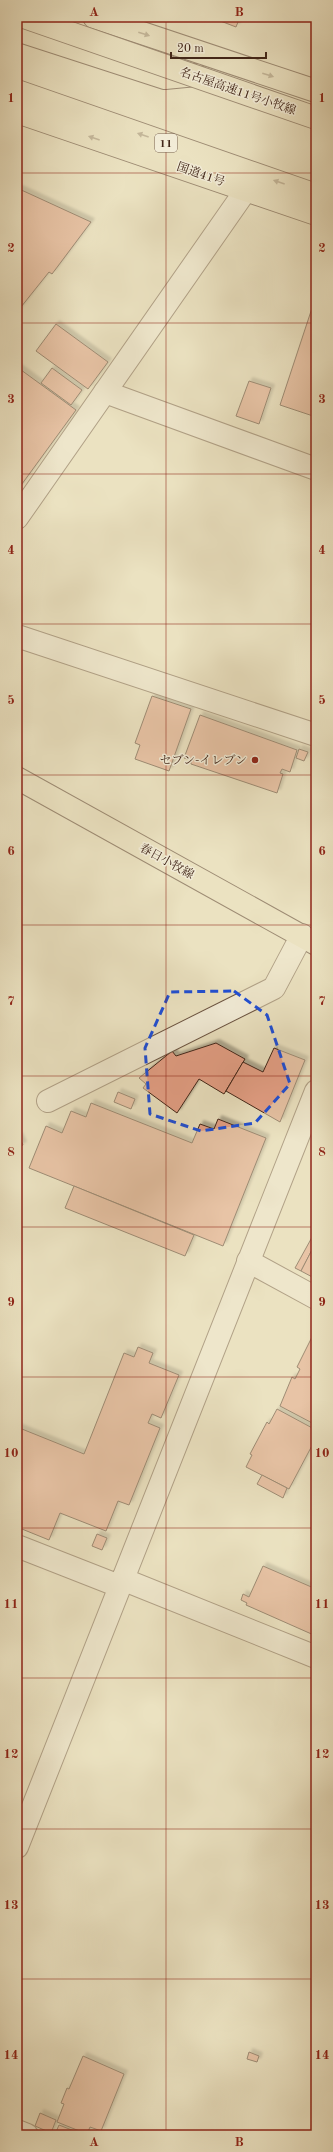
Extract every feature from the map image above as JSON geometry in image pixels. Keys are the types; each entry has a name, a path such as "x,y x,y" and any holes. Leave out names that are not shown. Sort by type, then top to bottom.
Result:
{"main road":[{"name":"名古屋高速11号小牧線","path":"24,17 316,118"},
{"path":"94,17 316,91"},
{"path":"17,30 165,78 210,73 313,106 316,105"},
{"name":"11","path":"17,92 316,195"},
{"name":"国道41号","path":"17,112 316,214"},
{"name":"春日小牧線","path":"17,778 309,940"}],"street":[{"path":"17,518 246,190"},
{"path":"105,392 316,469"},
{"path":"17,636 316,735"},
{"path":"48,1101 274,988 309,940"},
{"path":"17,1847 120,1582 316,1091"},
{"path":"248,1261 316,1298"},
{"path":"17,1546 120,1582 316,1657"},
{"path":"17,2131 27,2135"}],"highlighted area":[{"path":"234,991 267,1015 290,1084 255,1123 201,1131 150,1114 145,1048 170,992"}],"building":[{"path":"210,17 240,17 236,27"},
{"path":"17,188 91,222 52,274 49,272 17,312"},
{"path":"316,296 316,417 280,405"},
{"path":"56,324 108,362 88,389 36,351"},
{"path":"17,367 76,410 19,488 17,486"},
{"path":"52,368 82,390 71,405 41,383"},
{"path":"249,381 271,388 259,424 236,416"},
{"path":"152,696 191,709 169,771 135,759 140,745 135,743"},
{"path":"200,715 297,750 290,772 282,769 280,773 283,774 277,793 191,764 191,760 184,758"},
{"path":"299,749 308,752 304,761 296,758"},
{"path":"216,1043 245,1059 224,1094 199,1079 177,1113 143,1088 146,1084 139,1078 172,1051 176,1056"},
{"path":"274,1048 305,1060 280,1122 226,1091 243,1062 263,1072"},
{"path":"118,1092 135,1099 131,1109 114,1102"},
{"path":"91,1103 192,1143 200,1124 214,1129 218,1119 266,1138 223,1246 29,1168 46,1126 62,1133 71,1111 86,1117"},
{"path":"19,1136 23,1145 17,1148 17,1137"},
{"path":"74,1186 194,1235 185,1256 65,1208"},
{"path":"316,1230 316,1242 301,1271 295,1268"},
{"path":"316,1242 316,1279 301,1271"},
{"path":"313,1335 316,1336 316,1425 280,1406 292,1377 295,1379 300,1369 297,1367"},
{"path":"138,1347 153,1353 149,1363 179,1375 161,1418 152,1414 148,1423 160,1428 129,1505 118,1501 106,1531 60,1513 49,1540 17,1527 17,1427 84,1454 124,1353 134,1357"},
{"path":"277,1409 316,1430 316,1438 289,1489 246,1467 252,1455 250,1454 267,1422 269,1424"},
{"path":"262,1475 287,1488 283,1498 257,1484"},
{"path":"97,1534 107,1538 102,1550 92,1546"},
{"path":"263,1566 316,1589 316,1636 246,1605 247,1603 241,1600 243,1594 249,1597"},
{"path":"249,2052 259,2056 257,2062 247,2059"},
{"path":"83,2056 124,2074 101,2131 90,2127 87,2134 57,2122 64,2104 61,2103 67,2088 69,2089"},
{"path":"40,2113 56,2120 51,2133 35,2126"},
{"path":"59,2125 82,2134 82,2135 55,2134"}],"place":[{"name":"セブン-イレブン","path":"255,760"}]}
